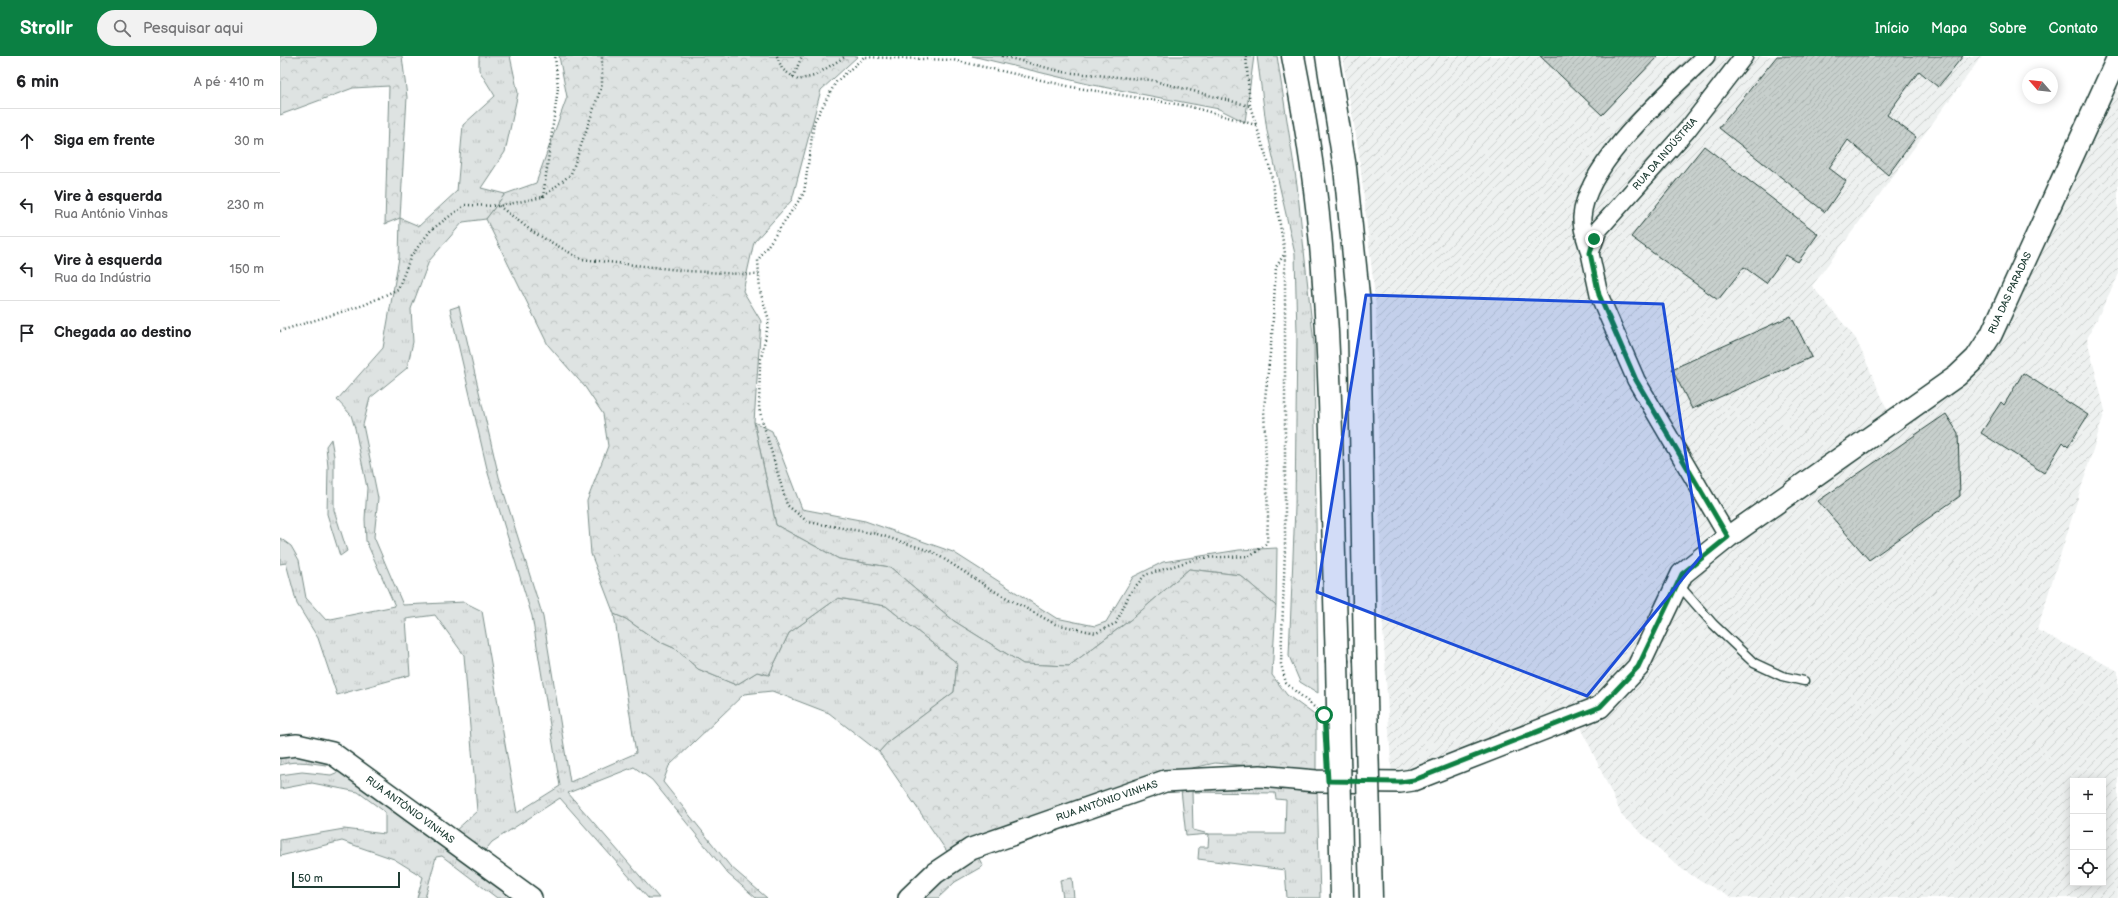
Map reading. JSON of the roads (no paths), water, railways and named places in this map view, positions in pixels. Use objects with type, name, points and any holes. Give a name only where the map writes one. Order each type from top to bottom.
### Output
[{"type":"highway","points":[[1293,56],[1313,172],[1323,269],[1330,391],[1342,898]]},
{"type":"highway","points":[[1327,56],[1345,168],[1359,305],[1371,898]]},
{"type":"street","points":[[1706,56],[1647,112],[1598,171],[1588,190],[1581,219],[1599,295],[1636,380],[1728,537]]},
{"type":"street","name":"RUA DA INDÚSTRIA","points":[[1590,253],[1598,230],[1687,130],[1744,56]]},
{"type":"street","name":"RUA DAS PARADAS","points":[[1728,537],[1957,376],[1976,358],[1992,335],[2118,57]]},
{"type":"street","name":"RUA ANTÓNIO VINHAS","points":[[909,898],[935,873],[971,850],[1165,781],[1260,776],[1316,781],[1400,782],[1414,780],[1600,707],[1638,667],[1682,574],[1728,537]]},
{"type":"street","name":"RUA ANTÓNIO VINHAS","points":[[280,747],[297,745],[332,753],[531,898]]},
{"type":"lane","points":[[1677,584],[1713,624],[1754,663],[1782,676],[1804,681]]}]
